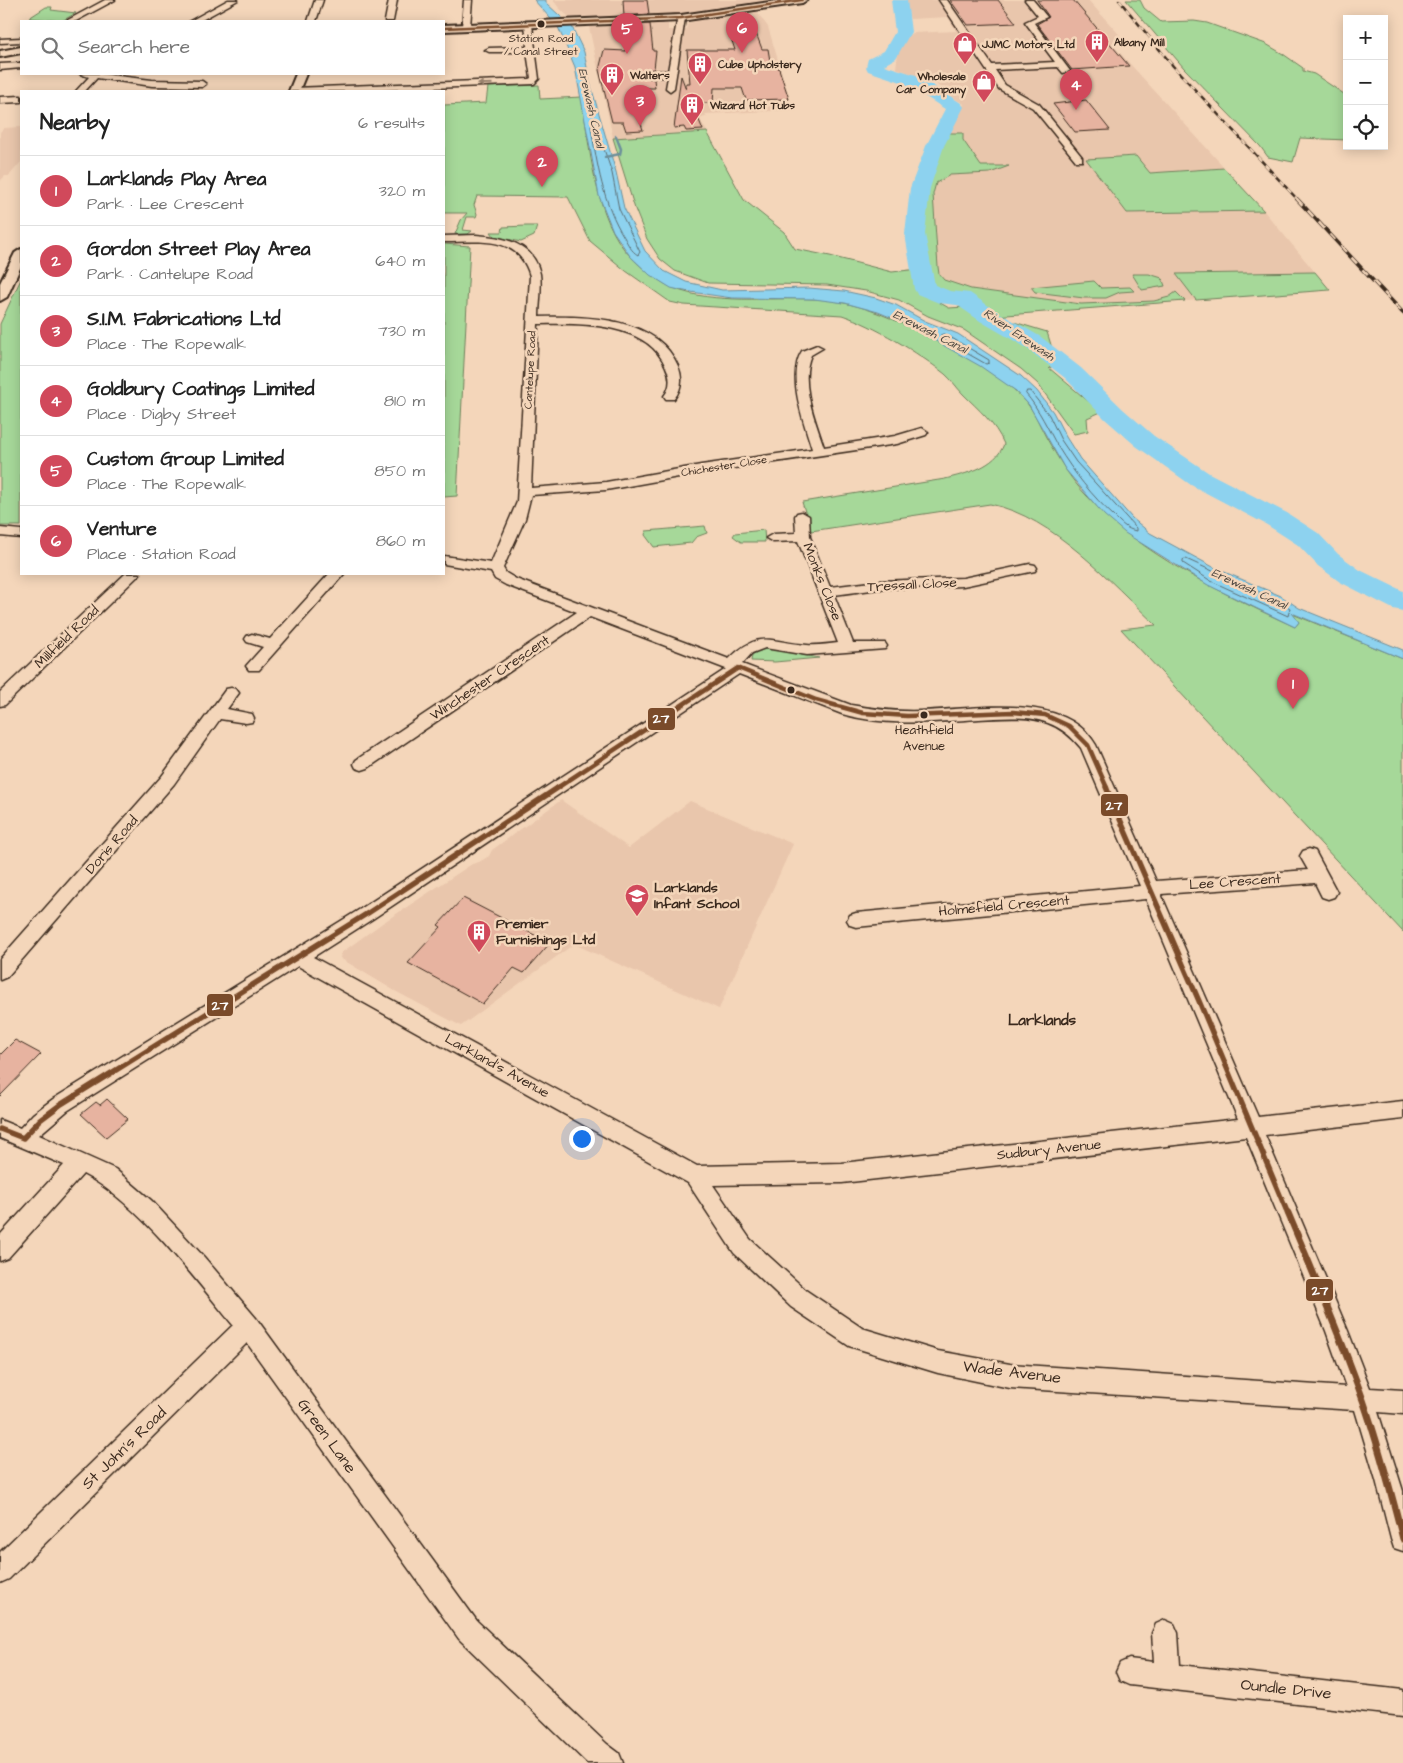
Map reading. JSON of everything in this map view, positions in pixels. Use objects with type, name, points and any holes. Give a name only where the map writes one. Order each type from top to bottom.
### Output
[{"type":"street","points":[[72,20],[111,0]]},
{"type":"street","points":[[196,20],[234,0]]},
{"type":"street","points":[[312,20],[319,0]]},
{"type":"street","points":[[389,20],[393,0]]},
{"type":"street","points":[[466,27],[468,0]]},
{"type":"street","points":[[445,28],[681,18],[802,0]]},
{"type":"street","points":[[943,0],[1002,86],[1032,103],[1040,110],[1079,159]]},
{"type":"street","points":[[989,68],[1064,67],[1029,22],[1042,18],[1029,0]]},
{"type":"street","points":[[670,88],[681,18]]},
{"type":"street","points":[[323,90],[525,83],[534,81],[535,76],[528,24]]},
{"type":"street","points":[[0,41],[20,40]]},
{"type":"street","points":[[486,49],[532,49]]},
{"type":"street","points":[[3,59],[20,50]]},
{"type":"street","points":[[3,59],[20,66]]},
{"type":"street","points":[[649,74],[673,74]]},
{"type":"street","points":[[81,90],[95,75],[169,84],[202,84]]},
{"type":"street","points":[[169,84],[183,75]]},
{"type":"street","points":[[294,90],[301,75]]},
{"type":"street","points":[[0,100],[20,98]]},
{"type":"street","name":"Cantelupe Road","points":[[445,239],[496,241],[515,247],[525,253],[531,262],[536,284],[522,508],[496,568]]},
{"type":"street","points":[[0,297],[20,255]]},
{"type":"street","points":[[533,321],[589,321],[627,330],[648,339],[660,347],[671,360],[676,385],[670,396]]},
{"type":"street","points":[[817,348],[806,354],[803,359],[802,381],[803,394],[819,452]]},
{"type":"street","name":"Chichester Close","points":[[524,492],[606,486],[701,469],[897,440],[922,432]]},
{"type":"street","name":"Monks Close","points":[[802,516],[804,537],[848,647]]},
{"type":"street","points":[[0,532],[20,534]]},
{"type":"street","points":[[773,538],[804,537]]},
{"type":"street","points":[[445,560],[496,568],[504,579],[587,612],[827,703],[864,713],[909,717],[1018,712],[1044,715],[1056,719],[1074,730],[1088,745],[1337,1331],[1363,1400],[1388,1480],[1403,1539]]},
{"type":"street","points":[[988,563],[997,576]]},
{"type":"street","name":"Tressall Close","points":[[826,592],[879,585],[963,582],[1030,568]]},
{"type":"street","name":"Millfield Road","points":[[0,701],[132,575]]},
{"type":"street","points":[[254,666],[336,575]]},
{"type":"street","name":"Winchester Crescent","points":[[362,764],[397,748],[587,612]]},
{"type":"street","points":[[252,639],[273,645]]},
{"type":"street","points":[[23,1138],[40,1120],[60,1105],[299,958],[469,848],[735,667],[747,650],[764,643],[807,650],[880,646]]},
{"type":"street","name":"Doris Road","points":[[0,972],[151,800],[231,693]]},
{"type":"street","points":[[217,713],[246,718]]},
{"type":"street","points":[[1309,856],[1328,892]]},
{"type":"street","name":"Lee Crescent","points":[[1151,890],[1320,876]]},
{"type":"street","name":"Holmefield Crescent","points":[[856,920],[1151,890]]},
{"type":"street","name":"Larkland's Avenue","points":[[299,958],[695,1176]]},
{"type":"street","name":"Sudbury Avenue","points":[[695,1176],[842,1173],[1403,1110]]},
{"type":"street","name":"Green Lane","points":[[0,1129],[80,1162],[108,1176],[144,1208],[196,1264],[248,1326],[468,1630],[530,1691],[609,1763]]},
{"type":"street","points":[[0,1251],[80,1162]]},
{"type":"street","name":"Wade Avenue","points":[[695,1176],[742,1246],[799,1299],[857,1338],[938,1362],[1010,1376],[1403,1402]]},
{"type":"street","name":"St John's Road","points":[[0,1570],[248,1326]]},
{"type":"street","points":[[1165,1633],[1168,1676]]},
{"type":"street","name":"Oundle Drive","points":[[1129,1672],[1403,1702]]},
{"type":"shaded area","points":[[553,0],[777,0],[695,14],[571,19]]},
{"type":"shaded area","points":[[905,0],[1088,0],[1126,42],[1111,43],[1264,211],[1330,290],[992,316],[962,295],[933,289],[921,220],[925,196],[928,179],[939,153],[964,104],[948,95],[935,83],[896,68],[898,53],[905,39],[913,33],[956,31],[948,17],[910,19]]},
{"type":"shaded area","points":[[757,12],[768,27],[793,110],[705,114],[707,116],[700,119],[707,132],[613,138],[589,27],[666,23],[668,24],[668,30],[686,30],[688,23],[695,21]]},
{"type":"shaded area","points":[[20,127],[20,163],[9,176],[5,176],[0,181],[0,132],[4,128]]},
{"type":"shaded area","name":"Larklands Infant School","points":[[561,800],[629,848],[690,801],[793,844],[719,1009],[574,944],[461,1026],[395,991],[340,958],[341,953],[381,924],[472,864],[489,856],[492,850]]},
{"type":"green space","points":[[1126,0],[1140,0],[1144,8],[1161,22],[1194,21],[1207,23],[1266,44],[1283,54],[1303,68],[1303,71],[1314,74],[1343,93],[1343,140],[1300,138],[1293,162],[1268,157],[1260,146],[1184,68]]},
{"type":"green space","points":[[46,7],[52,7],[51,10],[76,13],[64,20],[29,18]]},
{"type":"green space","points":[[539,85],[540,99],[582,97],[591,159],[609,224],[619,242],[631,257],[645,270],[668,286],[706,297],[813,299],[858,306],[932,338],[969,358],[1002,380],[1016,392],[1030,407],[1060,460],[1081,489],[1132,537],[1158,555],[1239,601],[1295,627],[1299,622],[1290,613],[1403,659],[1403,932],[1121,629],[1156,625],[1100,571],[1059,537],[1014,511],[990,504],[811,531],[802,502],[953,477],[987,464],[1000,452],[1004,444],[1000,436],[981,411],[961,392],[948,376],[882,333],[842,315],[684,305],[670,302],[626,271],[590,241],[568,197],[477,196],[474,205],[476,217],[467,217],[463,230],[472,231],[468,234],[455,234],[461,220],[467,213],[445,213],[445,105],[486,103],[488,87]]},
{"type":"green space","points":[[707,132],[744,200],[784,232],[795,249],[892,272],[927,268],[921,220],[928,179],[949,133],[963,133],[963,140],[981,166],[1009,166],[990,173],[950,175],[936,183],[933,194],[938,267],[939,274],[944,280],[971,289],[1081,304],[1154,301],[1169,297],[1176,292],[1185,301],[994,316],[1047,332],[1052,348],[1068,360],[1049,368],[1101,412],[1087,418],[1088,431],[1074,434],[1038,384],[1021,369],[964,330],[928,316],[899,300],[866,291],[827,285],[708,283],[675,271],[660,259],[647,239],[635,209],[613,138]],"holes":[[[943,291],[962,295],[978,306],[949,308],[935,300]]]},
{"type":"green space","points":[[1136,156],[1150,173],[1224,168],[1264,211],[1127,213],[1086,159]]},
{"type":"green space","points":[[537,226],[534,236],[521,242],[494,236],[491,232],[502,232],[503,227]]},
{"type":"green space","points":[[445,244],[470,246],[457,496],[445,497]]},
{"type":"green space","points":[[1315,272],[1330,290],[1196,300],[1176,274]]},
{"type":"green space","points":[[1132,274],[1149,274],[1162,278],[1165,286],[1142,290]]},
{"type":"green space","points":[[20,281],[20,526],[0,526],[0,324]]},
{"type":"green space","points":[[1094,281],[1101,288],[1130,287],[1134,291],[1120,292],[1106,298],[1084,298],[1035,292],[1031,287]]},
{"type":"green space","points":[[705,526],[707,533],[696,537],[691,543],[654,547],[645,535],[646,531]]},
{"type":"green space","points":[[764,530],[765,542],[741,542],[733,536],[735,533]]},
{"type":"green space","points":[[763,648],[819,658],[775,662],[751,661],[752,655]]},
{"type":"water","name":"Erewash Canal","points":[[534,0],[546,0],[546,3],[572,27],[584,52],[590,83],[616,172],[624,208],[645,251],[664,271],[686,282],[722,290],[809,288],[844,291],[876,298],[896,305],[925,321],[958,334],[1021,376],[1037,391],[1053,412],[1080,459],[1132,518],[1150,533],[1215,568],[1281,596],[1299,608],[1403,650],[1403,659],[1292,613],[1299,622],[1295,627],[1208,585],[1125,533],[1104,515],[1065,469],[1029,405],[1016,391],[980,366],[902,322],[878,312],[845,303],[814,299],[732,298],[684,291],[671,288],[650,275],[630,256],[613,231],[599,196],[575,67],[558,27]]},
{"type":"building","points":[[623,0],[647,0],[649,14],[624,16]]},
{"type":"building","points":[[950,0],[998,0],[1016,23],[968,25]]},
{"type":"building","points":[[1037,0],[1073,0],[1129,66],[1072,70],[1037,24],[1049,17]]},
{"type":"building","points":[[650,24],[653,51],[656,51],[654,69],[648,70],[643,74],[648,78],[654,79],[655,88],[630,88],[643,130],[626,131],[623,122],[612,122],[599,70],[604,50],[626,51],[625,25]]},
{"type":"building","points":[[754,28],[762,49],[768,49],[771,67],[778,66],[789,99],[746,100],[742,88],[714,88],[713,103],[692,103],[703,130],[686,131],[684,127],[674,128],[681,76],[686,89],[686,83],[690,83],[687,50],[735,50],[728,29]]},
{"type":"building","points":[[1086,100],[1110,130],[1075,132],[1053,104]]},
{"type":"building","name":"Premier Furnishings Ltd","points":[[463,898],[550,943],[524,973],[514,968],[483,1004],[408,963],[441,927],[438,925]]},
{"type":"building","points":[[15,1040],[41,1054],[0,1096],[0,1055]]},
{"type":"building","points":[[107,1099],[128,1119],[106,1137],[81,1114],[96,1102],[100,1105]]},
{"type":"waterway","name":"River Erewash","points":[[899,0],[903,32],[890,54],[874,63],[874,67],[910,79],[955,107],[935,146],[920,188],[915,234],[925,289],[947,298],[962,298],[988,316],[1033,342],[1073,373],[1114,414],[1145,441],[1200,479],[1277,519],[1308,539],[1328,560],[1350,576],[1403,602]]},
{"type":"waterway","points":[[605,157],[620,154],[621,149],[616,136]]},
{"type":"railway","points":[[1119,0],[1173,66],[1298,200]]},
{"type":"railway","points":[[1297,199],[1403,313]]},
{"type":"transit line","name":"27","points":[[445,28],[681,18],[802,0]]},
{"type":"transit line","name":"27","points":[[0,1129],[23,1138],[40,1120],[60,1105],[368,913],[738,668],[816,700],[863,713],[907,716],[1013,712],[1045,715],[1069,726],[1088,745],[1199,1001],[1337,1331],[1363,1400],[1388,1480],[1403,1539]]},
{"type":"place","name":"Station Road / Canal Street","points":[[541,24]]},
{"type":"place","name":"Venture","points":[[742,53]]},
{"type":"place","name":"Custom Group Limited","points":[[627,54]]},
{"type":"place","name":"Albany Mill","points":[[1097,63]]},
{"type":"place","name":"JJMC Motors Ltd","points":[[965,65]]},
{"type":"place","name":"Cube Upholstery","points":[[700,85]]},
{"type":"place","name":"Walters","points":[[612,96]]},
{"type":"place","name":"Wholesale Car Company","points":[[984,103]]},
{"type":"place","name":"Goldbury Coatings Limited","points":[[1076,110]]},
{"type":"place","name":"S.I.M. Fabrications Ltd","points":[[640,126]]},
{"type":"place","name":"Wizard Hot Tubs","points":[[692,126]]},
{"type":"place","name":"Gordon Street Play Area","points":[[542,187]]},
{"type":"place","name":"Larklands Play Area","points":[[1293,709]]},
{"type":"place","name":"Heathfield Avenue","points":[[924,715]]},
{"type":"place","name":"Larklands Infant School","points":[[637,917]]},
{"type":"place","name":"Premier Furnishings Ltd","points":[[479,953]]},
{"type":"district","name":"Larklands","points":[[1042,1020]]}]
